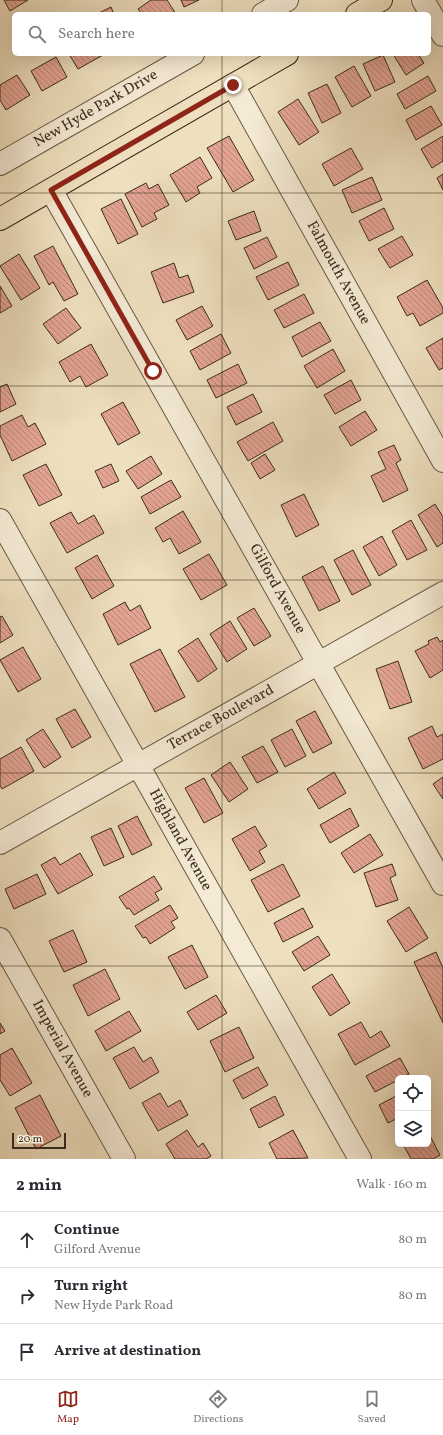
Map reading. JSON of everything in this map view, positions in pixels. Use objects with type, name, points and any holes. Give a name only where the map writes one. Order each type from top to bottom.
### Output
[{"type":"main road","points":[[360,12],[381,0]]},
{"type":"main road","points":[[0,219],[284,56]]},
{"type":"street","points":[[267,12],[288,0]]},
{"type":"street","points":[[423,0],[430,12]]},
{"type":"street","points":[[431,14],[443,36]]},
{"type":"street","name":"New Hyde Park Drive","points":[[0,164],[189,56]]},
{"type":"street","name":"Falmouth Avenue","points":[[233,85],[443,461]]},
{"type":"street","name":"Gilford Avenue","points":[[51,190],[443,884]]},
{"type":"street","name":"Highland Avenue","points":[[0,520],[360,1159]]},
{"type":"street","name":"Terrace Boulevard","points":[[0,843],[443,593]]},
{"type":"street","name":"Imperial Avenue","points":[[0,939],[124,1159]]},
{"type":"building","points":[[4,0],[28,0],[10,11]]},
{"type":"building","points":[[151,0],[167,0],[175,12],[140,12],[138,9]]},
{"type":"building","points":[[181,0],[199,0],[184,7]]},
{"type":"building","points":[[111,7],[113,12],[101,12]]},
{"type":"building","points":[[70,56],[101,56],[78,69]]},
{"type":"building","points":[[383,56],[395,82],[375,91],[363,64]]},
{"type":"building","points":[[394,56],[419,56],[424,63],[406,75]]},
{"type":"building","points":[[56,57],[67,77],[42,91],[31,71]]},
{"type":"building","points":[[354,66],[371,96],[352,107],[335,77]]},
{"type":"building","points":[[17,75],[30,95],[6,110],[0,100],[0,85]]},
{"type":"building","points":[[428,76],[436,91],[405,109],[397,94]]},
{"type":"building","points":[[327,84],[341,113],[322,123],[308,93]]},
{"type":"building","points":[[298,99],[319,132],[299,145],[278,112]]},
{"type":"building","points":[[431,106],[442,125],[416,140],[406,120]]},
{"type":"building","points":[[229,136],[254,180],[233,192],[207,148]]},
{"type":"building","points":[[443,136],[443,161],[432,168],[421,149]]},
{"type":"building","points":[[351,148],[363,169],[334,186],[322,164]]},
{"type":"building","points":[[200,157],[212,178],[197,187],[200,193],[186,202],[170,175]]},
{"type":"building","points":[[443,174],[443,190],[437,178]]},
{"type":"building","points":[[372,177],[382,200],[352,213],[342,190]]},
{"type":"building","points":[[146,183],[149,189],[158,184],[169,205],[154,213],[157,219],[142,227],[125,194]]},
{"type":"building","points":[[121,199],[138,234],[118,244],[101,209]]},
{"type":"building","points":[[384,208],[394,229],[369,241],[359,221]]},
{"type":"building","points":[[254,211],[261,231],[236,240],[228,221]]},
{"type":"building","points":[[402,236],[413,255],[390,268],[378,249]]},
{"type":"building","points":[[267,237],[277,257],[254,269],[244,248]]},
{"type":"building","points":[[53,246],[78,294],[64,301],[53,282],[49,285],[34,256]]},
{"type":"building","points":[[19,254],[40,288],[21,300],[0,266]]},
{"type":"building","points":[[288,262],[299,285],[268,300],[256,277]]},
{"type":"building","points":[[174,263],[179,278],[188,275],[194,292],[163,303],[151,272]]},
{"type":"building","points":[[427,280],[443,308],[443,313],[420,326],[413,313],[407,316],[397,297]]},
{"type":"building","points":[[0,286],[12,306],[0,313]]},
{"type":"building","points":[[304,294],[314,313],[284,328],[274,310]]},
{"type":"building","points":[[202,306],[213,326],[187,340],[176,320]]},
{"type":"building","points":[[66,308],[81,328],[58,344],[43,324]]},
{"type":"building","points":[[320,322],[331,341],[302,357],[292,337]]},
{"type":"building","points":[[221,334],[231,353],[200,370],[190,351]]},
{"type":"building","points":[[443,338],[443,368],[439,370],[426,348]]},
{"type":"building","points":[[91,344],[108,375],[86,387],[80,376],[70,382],[59,362]]},
{"type":"building","points":[[333,349],[345,371],[317,388],[304,366]]},
{"type":"building","points":[[238,364],[247,383],[216,398],[207,380]]},
{"type":"building","points":[[351,380],[361,400],[335,414],[324,395]]},
{"type":"building","points":[[7,384],[16,404],[0,412],[0,387]]},
{"type":"building","points":[[253,394],[262,412],[236,425],[227,407]]},
{"type":"building","points":[[123,402],[140,433],[118,445],[101,414]]},
{"type":"building","points":[[365,411],[377,430],[351,446],[339,427]]},
{"type":"building","points":[[22,415],[28,427],[35,423],[46,444],[12,461],[0,435],[0,426]]},
{"type":"building","points":[[273,422],[283,441],[248,461],[237,442]]},
{"type":"building","points":[[394,445],[401,460],[396,463],[408,490],[383,502],[371,476],[386,469],[378,452]]},
{"type":"building","points":[[265,454],[275,470],[260,479],[251,463]]},
{"type":"building","points":[[151,456],[162,474],[138,489],[126,471]]},
{"type":"building","points":[[46,464],[62,495],[39,506],[23,475]]},
{"type":"building","points":[[111,464],[119,481],[103,488],[95,471]]},
{"type":"building","points":[[171,480],[181,497],[150,514],[141,497]]},
{"type":"building","points":[[304,494],[319,525],[296,537],[281,505]]},
{"type":"building","points":[[435,504],[443,517],[443,543],[437,547],[418,515]]},
{"type":"building","points":[[183,511],[201,542],[179,554],[170,538],[163,542],[155,528]]},
{"type":"building","points":[[71,512],[78,524],[94,515],[104,533],[67,553],[50,523]]},
{"type":"building","points":[[411,520],[427,550],[407,560],[392,531]]},
{"type":"building","points":[[382,536],[397,565],[379,576],[363,547]]},
{"type":"building","points":[[353,550],[371,585],[352,595],[334,560]]},
{"type":"building","points":[[209,554],[227,585],[201,600],[183,569]]},
{"type":"building","points":[[97,555],[114,586],[92,599],[75,568]]},
{"type":"building","points":[[323,566],[340,601],[319,611],[302,577]]},
{"type":"building","points":[[125,602],[130,611],[140,605],[151,628],[118,645],[103,614]]},
{"type":"building","points":[[254,608],[271,636],[254,646],[237,618]]},
{"type":"building","points":[[2,616],[13,635],[0,643],[0,617]]},
{"type":"building","points":[[230,621],[247,649],[227,662],[210,634]]},
{"type":"building","points":[[437,637],[440,642],[443,640],[443,670],[430,678],[415,651],[429,644],[428,641]]},
{"type":"building","points":[[198,638],[217,669],[198,682],[178,651]]},
{"type":"building","points":[[23,647],[41,679],[18,692],[0,660]]},
{"type":"building","points":[[160,649],[185,697],[155,712],[130,664]]},
{"type":"building","points":[[398,661],[412,702],[390,709],[376,669]]},
{"type":"building","points":[[75,709],[91,737],[72,748],[56,719]]},
{"type":"building","points":[[315,711],[332,743],[313,753],[296,721]]},
{"type":"building","points":[[432,726],[437,737],[443,734],[443,759],[423,769],[408,738]]},
{"type":"building","points":[[43,729],[61,757],[44,768],[26,740]]},
{"type":"building","points":[[292,729],[306,756],[285,767],[271,740]]},
{"type":"building","points":[[263,746],[278,772],[257,783],[242,757]]},
{"type":"building","points":[[21,747],[34,771],[2,789],[0,785],[0,759]]},
{"type":"building","points":[[230,762],[248,789],[229,802],[211,775]]},
{"type":"building","points":[[334,772],[346,793],[319,809],[307,789]]},
{"type":"building","points":[[443,777],[443,799],[433,784]]},
{"type":"building","points":[[204,778],[223,813],[204,823],[185,788]]},
{"type":"building","points":[[350,808],[359,826],[330,843],[320,825]]},
{"type":"building","points":[[137,816],[152,845],[132,855],[118,826]]},
{"type":"building","points":[[255,826],[267,846],[259,851],[265,862],[250,871],[232,839]]},
{"type":"building","points":[[111,828],[124,857],[104,866],[91,837]]},
{"type":"building","points":[[370,834],[383,855],[354,873],[341,853]]},
{"type":"building","points":[[80,853],[93,875],[58,894],[41,865],[55,857],[60,865]]},
{"type":"building","points":[[283,864],[300,896],[268,912],[251,880]]},
{"type":"building","points":[[392,864],[396,875],[390,878],[398,900],[376,907],[364,873]]},
{"type":"building","points":[[37,874],[46,894],[14,909],[5,889]]},
{"type":"building","points":[[154,876],[162,889],[155,893],[159,900],[134,915],[129,908],[127,909],[119,897]]},
{"type":"building","points":[[170,905],[178,918],[171,922],[175,928],[150,944],[146,937],[143,938],[135,926]]},
{"type":"building","points":[[409,907],[428,938],[406,952],[387,921]]},
{"type":"building","points":[[303,908],[313,927],[283,942],[274,923]]},
{"type":"building","points":[[73,930],[87,962],[64,972],[49,941]]},
{"type":"building","points":[[318,936],[330,955],[304,971],[292,952]]},
{"type":"building","points":[[192,945],[208,977],[185,989],[168,957]]},
{"type":"building","points":[[436,952],[443,968],[443,1023],[414,962]]},
{"type":"building","points":[[105,969],[120,999],[88,1016],[73,985]]},
{"type":"building","points":[[332,974],[350,1003],[330,1016],[312,987]]},
{"type":"building","points":[[216,995],[227,1013],[198,1030],[187,1012]]},
{"type":"building","points":[[129,1011],[141,1031],[106,1051],[95,1031]]},
{"type":"building","points":[[361,1022],[370,1038],[381,1031],[390,1046],[355,1065],[338,1034]]},
{"type":"building","points":[[0,1023],[5,1031],[0,1034]]},
{"type":"building","points":[[239,1027],[254,1058],[225,1072],[210,1041]]},
{"type":"building","points":[[134,1047],[143,1062],[151,1057],[159,1072],[130,1089],[113,1058]]},
{"type":"building","points":[[12,1048],[32,1083],[10,1096],[0,1080],[0,1055]]},
{"type":"building","points":[[400,1058],[409,1074],[395,1075],[395,1082],[375,1092],[366,1076]]},
{"type":"building","points":[[258,1067],[268,1085],[243,1099],[233,1080]]},
{"type":"building","points":[[160,1093],[168,1107],[180,1100],[188,1115],[158,1131],[142,1103]]},
{"type":"building","points":[[40,1095],[61,1136],[36,1149],[15,1108]]},
{"type":"building","points":[[275,1096],[284,1115],[259,1128],[250,1109]]},
{"type":"building","points":[[395,1097],[395,1120],[388,1123],[379,1105]]},
{"type":"building","points":[[187,1130],[198,1147],[203,1143],[211,1156],[206,1159],[175,1159],[166,1144]]},
{"type":"building","points":[[293,1130],[308,1158],[277,1159],[269,1143]]},
{"type":"building","points":[[431,1138],[440,1155],[433,1159],[411,1159],[405,1147],[431,1147]]},
{"type":"route","points":[[153,371],[51,190],[233,85]]}]
